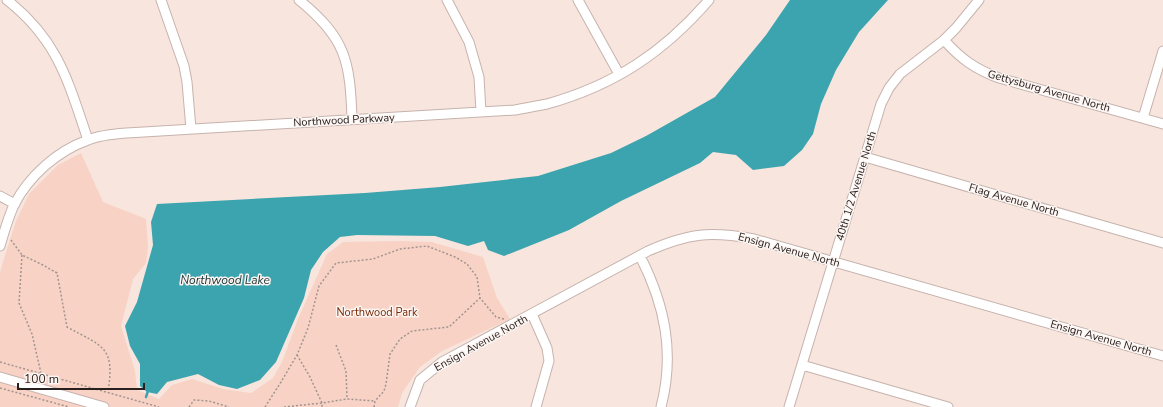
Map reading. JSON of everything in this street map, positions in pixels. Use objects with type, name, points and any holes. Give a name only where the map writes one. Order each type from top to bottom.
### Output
[{"type":"street","points":[[7,0],[22,12],[50,45],[62,66],[88,140]]},
{"type":"street","points":[[161,0],[184,66],[187,82],[191,129]]},
{"type":"street","points":[[299,0],[324,23],[335,37],[343,52],[351,86],[352,119]]},
{"type":"street","points":[[447,0],[470,42],[479,77],[481,112]]},
{"type":"street","points":[[578,0],[619,74]]},
{"type":"street","name":"Northwood Parkway","points":[[0,246],[4,230],[15,204],[22,192],[35,176],[50,161],[67,150],[88,140],[127,133],[514,110],[547,104],[579,93],[638,64],[666,44],[690,22],[710,0]]},
{"type":"street","name":"40th 1/2 Avenue North","points":[[789,407],[881,104],[889,88],[900,74],[944,40],[979,0]]},
{"type":"street","name":"Gettysburg Avenue North","points":[[944,40],[956,54],[969,64],[999,78],[1163,124]]},
{"type":"street","points":[[1143,118],[1163,51]]},
{"type":"street","name":"Flag Avenue North","points":[[865,157],[1163,243]]},
{"type":"street","points":[[0,196],[15,204]]},
{"type":"street","name":"Ensign Avenue North","points":[[410,407],[420,380],[442,362],[640,256],[668,243],[688,237],[710,234],[732,235],[754,239],[1163,356]]},
{"type":"street","points":[[640,256],[656,291],[663,316],[667,340],[668,366],[665,393],[661,407]]},
{"type":"street","points":[[532,314],[548,348],[549,361],[536,407]]},
{"type":"street","points":[[802,365],[948,407]]},
{"type":"street","points":[[0,377],[87,405],[104,407]]},
{"type":"path","points":[[4,230],[22,255],[57,273],[67,327],[104,348],[109,356],[110,364],[108,392]]},
{"type":"path","points":[[265,407],[297,355],[308,328],[319,286],[336,263],[373,259],[400,249],[427,246],[467,264],[477,277],[480,298],[496,317],[505,319],[509,327]]},
{"type":"path","points":[[22,255],[19,302],[32,334],[41,374]]},
{"type":"path","points":[[374,407],[375,401],[384,391],[390,354],[400,339],[412,331],[449,327],[480,298]]},
{"type":"path","points":[[336,345],[346,371],[347,398]]},
{"type":"path","points":[[297,355],[310,377],[322,403],[322,407]]},
{"type":"path","points":[[0,362],[159,407]]},
{"type":"path","points":[[0,388],[69,407]]},
{"type":"path","points":[[284,407],[322,403],[347,398],[375,401]]},
{"type":"path","points":[[189,407],[194,400],[208,401],[230,407]]},
{"type":"green space","name":"Northwood Park","points":[[81,153],[103,202],[146,219],[148,247],[146,263],[133,279],[121,326],[135,371],[137,390],[159,399],[172,385],[192,379],[223,389],[251,393],[273,378],[282,362],[298,319],[327,254],[343,242],[432,242],[483,257],[497,298],[510,319],[442,351],[420,367],[402,393],[398,407],[0,407],[0,273],[16,221],[29,194],[58,165]]},
{"type":"water","name":"Northwood Lake","points":[[790,0],[888,0],[859,32],[836,70],[821,104],[813,134],[802,150],[784,166],[753,170],[736,155],[713,152],[700,163],[621,201],[569,230],[504,256],[488,250],[484,241],[468,246],[435,236],[357,235],[340,237],[323,252],[311,270],[304,298],[276,362],[260,380],[237,389],[219,385],[198,374],[167,382],[157,394],[147,392],[140,386],[140,364],[130,346],[125,326],[137,302],[153,245],[151,222],[157,204],[365,193],[440,187],[538,176],[611,153],[646,136],[715,97],[766,35]]},
{"type":"waterway","points":[[146,397],[148,391]]}]
